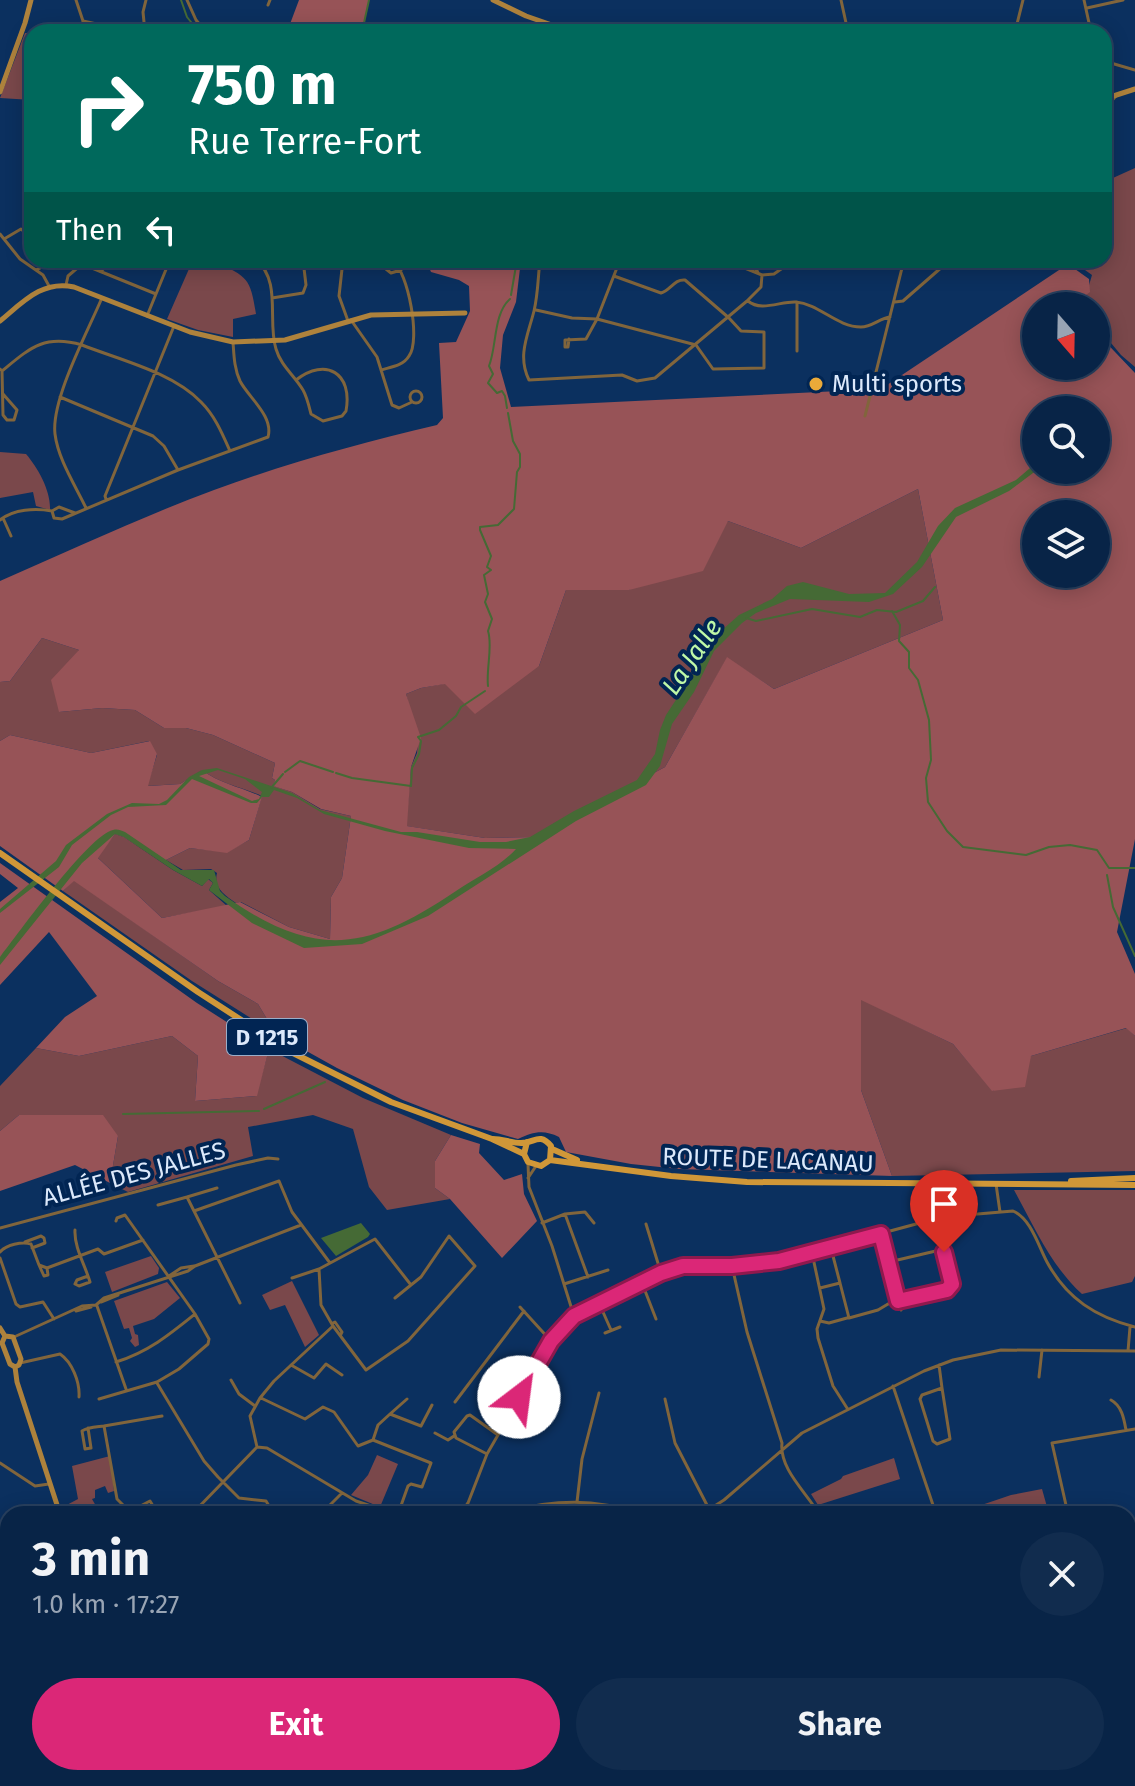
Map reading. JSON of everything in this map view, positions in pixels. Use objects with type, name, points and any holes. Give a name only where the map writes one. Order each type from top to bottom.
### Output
[{"type":"main road","name":"D 1215","points":[[0,853],[225,1010],[315,1065],[410,1110],[492,1139],[524,1154]]},
{"type":"main road","points":[[536,1137],[548,1141],[552,1149],[550,1160],[536,1166],[528,1162],[524,1154],[527,1142],[536,1137]]},
{"type":"main road","name":"D 1215","points":[[492,1139],[527,1142]]},
{"type":"main road","points":[[552,1149],[588,1164]]},
{"type":"main road","points":[[550,1160],[588,1164]]},
{"type":"main road","name":"ROUTE DE LACANAU","points":[[588,1164],[671,1176],[747,1182],[1135,1185]]},
{"type":"main road","name":"ROUTE DE LACANAU","points":[[1043,1183],[1135,1178]]},
{"type":"street","points":[[25,24],[31,0]]},
{"type":"street","points":[[76,0],[83,24]]},
{"type":"street","points":[[144,24],[146,0]]},
{"type":"street","points":[[187,0],[199,24]]},
{"type":"street","points":[[493,0],[549,24]]},
{"type":"street","points":[[841,0],[846,24]]},
{"type":"street","points":[[1017,24],[1023,0]]},
{"type":"street","points":[[1084,0],[1090,24]]},
{"type":"street","points":[[1087,8],[1123,0]]},
{"type":"street","points":[[83,21],[97,24]]},
{"type":"street","points":[[0,92],[3,73],[24,25]]},
{"type":"street","points":[[1112,63],[1135,70]]},
{"type":"street","points":[[1112,97],[1135,89]]},
{"type":"street","points":[[1112,100],[1117,95]]},
{"type":"street","points":[[24,232],[21,229],[2,236],[24,262]]},
{"type":"street","points":[[31,268],[43,275],[49,286]]},
{"type":"street","points":[[35,271],[39,268]]},
{"type":"street","points":[[66,285],[68,276],[77,268]]},
{"type":"street","points":[[93,268],[156,294]]},
{"type":"street","points":[[147,316],[167,268]]},
{"type":"street","points":[[262,268],[267,275],[272,298],[275,348],[286,371],[305,392],[311,414],[316,419],[332,420],[346,411],[345,388],[333,370],[315,371],[296,380]]},
{"type":"street","points":[[272,298],[303,293],[306,285],[304,268]]},
{"type":"street","points":[[342,268],[339,296],[349,320],[371,347],[392,405],[399,408],[412,402]]},
{"type":"street","points":[[539,268],[535,309],[525,335],[523,362],[529,380],[622,375],[637,381],[655,378],[747,301],[761,287],[757,268]]},
{"type":"street","points":[[569,339],[586,339],[617,268]]},
{"type":"street","points":[[745,268],[760,274],[774,274],[783,268]]},
{"type":"street","points":[[865,416],[902,268]]},
{"type":"street","points":[[895,302],[903,301],[941,268]]},
{"type":"street","points":[[381,370],[404,362],[414,344],[412,313],[401,270]]},
{"type":"street","points":[[535,309],[572,318],[597,319],[696,345],[713,369],[764,368],[764,332],[741,331],[685,280],[675,282],[661,293],[614,276]]},
{"type":"street","points":[[0,321],[38,291],[49,286],[66,285],[203,337],[233,342],[275,341],[349,320],[383,314],[465,313]]},
{"type":"street","points":[[86,508],[58,449],[55,411],[101,299]]},
{"type":"street","points":[[747,301],[761,307],[797,302],[841,322],[861,327],[890,317]]},
{"type":"street","points":[[797,302],[797,351]]},
{"type":"street","points":[[106,499],[174,326]]},
{"type":"street","points":[[3,394],[17,410],[14,420],[7,420],[3,415],[1,370],[31,348],[47,341],[68,341],[180,385],[203,404],[219,427],[230,451]]},
{"type":"street","points":[[52,511],[54,518],[59,520],[178,470],[268,437],[270,430],[256,402],[240,381],[234,362],[233,342]]},
{"type":"street","points":[[60,397],[153,436],[164,446],[178,470]]},
{"type":"street","points":[[11,536],[2,519],[36,508],[52,511],[59,507],[75,513]]},
{"type":"street","name":"ALLÉE DES JALLES","points":[[0,1228],[236,1165],[268,1158],[278,1159]]},
{"type":"street","points":[[528,1162],[529,1187],[574,1316]]},
{"type":"street","points":[[528,1178],[536,1166]]},
{"type":"street","points":[[194,1211],[279,1181],[292,1212],[333,1262]]},
{"type":"street","points":[[996,1183],[1000,1212]]},
{"type":"street","points":[[158,1205],[217,1188]]},
{"type":"street","points":[[187,1197],[240,1303]]},
{"type":"street","points":[[466,1506],[487,1454],[551,1341],[574,1316],[661,1273],[683,1266],[732,1266],[779,1261],[942,1217],[1013,1211],[1021,1215],[1049,1266],[1067,1291],[1083,1306],[1133,1327],[1128,1351]]},
{"type":"street","points":[[542,1223],[565,1214],[585,1212],[594,1223]]},
{"type":"street","points":[[565,1214],[588,1277]]},
{"type":"street","points":[[99,1399],[157,1382],[179,1369],[208,1344],[209,1339],[195,1314],[125,1215],[116,1221]]},
{"type":"street","points":[[646,1224],[661,1273]]},
{"type":"street","points":[[2,1341],[301,1225]]},
{"type":"street","points":[[75,1230],[88,1276]]},
{"type":"street","points":[[881,1234],[901,1310]]},
{"type":"street","points":[[0,1252],[6,1247],[41,1236],[44,1238],[45,1243],[32,1248]]},
{"type":"street","points":[[319,1269],[321,1305],[366,1370],[408,1341],[475,1266],[449,1236],[421,1277],[395,1298]]},
{"type":"street","points":[[292,1278],[319,1269],[375,1239],[411,1285]]},
{"type":"street","points":[[39,1265],[47,1268],[98,1249],[104,1254],[143,1240]]},
{"type":"street","points":[[25,1242],[32,1248],[44,1276],[49,1272],[47,1268]]},
{"type":"street","points":[[820,1321],[829,1323],[878,1310],[898,1301],[947,1290],[952,1284],[946,1255],[940,1250],[889,1262]]},
{"type":"street","points":[[812,1253],[824,1309],[817,1329],[820,1346],[833,1386],[847,1409]]},
{"type":"street","points":[[833,1256],[849,1318]]},
{"type":"street","points":[[0,1258],[16,1304],[25,1307],[43,1302],[54,1319]]},
{"type":"street","points":[[732,1266],[747,1332],[782,1443],[781,1450],[793,1478],[813,1506]]},
{"type":"street","points":[[564,1284],[608,1270]]},
{"type":"street","points":[[642,1283],[656,1319]]},
{"type":"street","points":[[820,1288],[840,1283]]},
{"type":"street","points":[[599,1303],[611,1330]]},
{"type":"street","points":[[96,1304],[126,1389]]},
{"type":"street","points":[[455,1402],[522,1309],[551,1341]]},
{"type":"street","points":[[116,1362],[159,1343],[195,1314]]},
{"type":"street","points":[[257,1447],[250,1421],[255,1406],[333,1324]]},
{"type":"street","points":[[605,1333],[620,1327]]},
{"type":"street","points":[[0,1328],[10,1364],[18,1365],[60,1354],[70,1363],[80,1391],[79,1397]]},
{"type":"street","points":[[13,1337],[21,1359],[17,1382],[57,1506]]},
{"type":"street","points":[[715,1506],[808,1430],[939,1365],[1001,1350],[1135,1351]]},
{"type":"street","points":[[1039,1377],[1042,1350]]},
{"type":"street","points":[[291,1365],[314,1378],[326,1364],[342,1375]]},
{"type":"street","points":[[939,1365],[950,1439],[937,1444],[933,1441],[920,1399],[922,1395],[942,1388]]},
{"type":"street","points":[[231,1380],[239,1394],[255,1406]]},
{"type":"street","points":[[157,1382],[204,1461],[239,1498],[266,1501],[269,1506]]},
{"type":"street","points":[[893,1386],[933,1506]]},
{"type":"street","points":[[577,1502],[582,1457],[599,1393]]},
{"type":"street","points":[[260,1398],[305,1419],[323,1407],[334,1412],[358,1446],[373,1440],[431,1463],[422,1487],[408,1486],[399,1506]]},
{"type":"street","points":[[373,1440],[378,1425],[407,1399]]},
{"type":"street","points":[[665,1399],[675,1443],[708,1506]]},
{"type":"street","points":[[1111,1400],[1124,1416],[1126,1430]]},
{"type":"street","points":[[390,1414],[421,1426],[432,1405]]},
{"type":"street","points":[[435,1433],[448,1440],[468,1415],[498,1435]]},
{"type":"street","points":[[88,1428],[91,1448],[85,1449],[82,1431],[88,1428],[162,1416]]},
{"type":"street","points":[[104,1426],[117,1499],[127,1506]]},
{"type":"street","points":[[1066,1506],[1052,1443],[1135,1429]]},
{"type":"street","points":[[454,1436],[487,1454]]},
{"type":"street","points":[[200,1506],[257,1447]]},
{"type":"street","points":[[257,1447],[267,1448],[366,1506]]},
{"type":"street","points":[[0,1463],[35,1486],[50,1483]]},
{"type":"street","points":[[329,1506],[342,1493]]},
{"type":"street","points":[[534,1506],[577,1502],[605,1506]]},
{"type":"shaded area","points":[[299,0],[369,0],[364,24],[290,24]]},
{"type":"shaded area","points":[[24,36],[24,100],[0,98]]},
{"type":"shaded area","points":[[1135,168],[1135,367],[1110,342],[1110,292],[1087,292],[1092,275],[1082,268],[1112,268],[1112,178]]},
{"type":"shaded area","points":[[189,268],[228,268],[246,280],[252,292],[256,314],[233,319],[233,337],[198,330],[167,319]]},
{"type":"shaded area","points":[[429,268],[520,268],[516,302],[503,335],[500,368],[511,407],[881,389],[1022,295],[1022,380],[1110,380],[1110,347],[1135,373],[1135,839],[1117,932],[1135,974],[1135,1036],[1126,1028],[1031,1056],[1025,1087],[992,1091],[953,1044],[861,1000],[861,1090],[892,1176],[679,1169],[631,1164],[566,1152],[559,1137],[548,1133],[533,1133],[518,1139],[462,1123],[403,1100],[337,1068],[276,1034],[258,1004],[218,981],[74,881],[63,891],[0,846],[0,741],[10,735],[91,753],[150,741],[157,754],[148,786],[180,784],[202,770],[216,779],[262,797],[249,840],[227,853],[190,848],[162,862],[115,834],[98,858],[162,918],[240,902],[289,927],[330,939],[331,897],[342,878],[351,816],[321,809],[292,792],[273,786],[275,763],[213,735],[186,728],[164,728],[135,710],[102,708],[59,712],[51,680],[79,650],[42,638],[10,681],[0,682],[0,581],[160,511],[241,480],[324,454],[437,425],[443,418],[439,343],[456,342],[470,311],[469,286],[431,272]],"holes":[[[918,489],[943,620],[774,689],[727,657],[665,767],[535,837],[485,838],[407,826],[411,767],[421,738],[406,694],[445,684],[475,714],[539,666],[566,590],[629,590],[703,571],[728,521],[801,548]]]},
{"type":"shaded area","points":[[1062,268],[1074,268],[1089,279],[1090,292],[1026,292]]},
{"type":"shaded area","points":[[0,452],[26,454],[43,480],[50,510],[36,506],[33,492],[0,498]]},
{"type":"shaded area","points":[[1022,475],[1022,481],[1009,491],[956,517],[922,567],[893,594],[869,602],[790,599],[756,613],[742,623],[714,651],[694,692],[672,724],[660,766],[646,785],[576,821],[428,916],[362,944],[304,948],[252,923],[209,890],[213,883],[209,879],[202,886],[115,834],[82,863],[0,965],[0,957],[71,866],[102,836],[115,830],[125,832],[181,870],[214,870],[220,891],[225,896],[257,917],[287,931],[314,938],[341,940],[368,936],[395,926],[488,872],[516,849],[469,848],[385,831],[324,814],[297,798],[274,790],[269,797],[251,803],[192,779],[166,805],[128,807],[111,815],[72,845],[59,867],[0,913],[0,909],[56,861],[66,845],[107,814],[132,803],[159,804],[189,777],[202,770],[217,768],[292,793],[320,810],[401,832],[480,842],[506,842],[530,837],[637,780],[655,754],[666,715],[721,631],[739,615],[772,599],[787,586],[803,582],[849,594],[885,593],[917,562],[938,526],[955,508]],"holes":[[[218,770],[245,779],[262,792],[259,799],[252,801],[199,776]]]},
{"type":"shaded area","points":[[918,489],[943,620],[774,689],[727,658],[665,767],[535,837],[485,838],[406,826],[411,767],[418,741],[406,694],[421,688],[539,666],[566,590],[629,590],[728,521],[801,548]]},
{"type":"shaded area","points":[[42,638],[79,650],[59,712],[102,708],[135,710],[164,728],[186,728],[213,735],[275,763],[274,786],[292,792],[320,809],[351,816],[342,878],[331,897],[330,939],[289,927],[241,902],[236,903],[221,891],[217,873],[211,869],[183,870],[166,860],[190,848],[227,852],[249,840],[262,796],[202,770],[180,784],[147,786],[157,755],[149,741],[91,753],[10,735],[0,741],[0,682],[10,681]]},
{"type":"shaded area","points":[[115,834],[202,886],[208,879],[213,883],[209,890],[227,906],[162,918],[97,857]]},
{"type":"shaded area","points":[[0,863],[197,1003],[269,1049],[257,1096],[195,1101],[198,1056],[172,1036],[79,1056],[36,1048],[65,1017],[97,996],[49,932],[0,985],[0,902],[18,888],[0,874]]},
{"type":"shaded area","points":[[74,880],[218,981],[258,1004],[276,1034],[192,981],[63,891]]},
{"type":"shaded area","points":[[861,999],[953,1044],[993,1091],[1031,1056],[1127,1028],[1135,1036],[1135,1171],[892,1176],[861,1090]]},
{"type":"shaded area","points":[[172,1036],[198,1056],[195,1101],[256,1096],[269,1049],[363,1098],[451,1135],[435,1161],[435,1188],[450,1199],[387,1210],[369,1187],[353,1129],[313,1115],[248,1127],[253,1156],[128,1192],[110,1183],[118,1136],[19,1115],[0,1131],[0,1086],[36,1048],[79,1056]]},
{"type":"shaded area","points":[[19,1115],[103,1115],[118,1136],[110,1183],[75,1165],[0,1191],[0,1131]]},
{"type":"shaded area","points":[[451,1135],[480,1144],[479,1153],[504,1180],[522,1174],[524,1194],[537,1221],[502,1258],[450,1199],[435,1188],[435,1161]]},
{"type":"shaded area","points":[[1014,1190],[1135,1190],[1135,1276],[1132,1282],[1082,1294],[1052,1258]]},
{"type":"shaded area","points":[[361,1223],[370,1234],[368,1237],[336,1256],[321,1238]]},
{"type":"shaded area","points":[[151,1256],[159,1268],[158,1274],[112,1292],[105,1272]]},
{"type":"shaded area","points":[[292,1281],[319,1335],[305,1347],[285,1305],[270,1310],[262,1295]]},
{"type":"shaded area","points":[[167,1282],[180,1298],[154,1319],[133,1326],[139,1345],[135,1347],[130,1341],[129,1328],[124,1329],[114,1301]]},
{"type":"shaded area","points":[[377,1455],[398,1464],[380,1506],[351,1495],[368,1475]]},
{"type":"shaded area","points":[[110,1456],[114,1491],[108,1493],[105,1486],[95,1490],[95,1498],[92,1499],[96,1506],[65,1506],[78,1499],[72,1466]]},
{"type":"shaded area","points":[[894,1458],[900,1479],[818,1505],[811,1494],[843,1476]]},
{"type":"shaded area","points":[[1042,1489],[1047,1506],[979,1506]]},
{"type":"waterway","points":[[181,0],[193,24]]},
{"type":"waterway","points":[[364,24],[369,0]]},
{"type":"waterway","points":[[511,295],[516,268]]},
{"type":"waterway","points":[[507,408],[502,391],[497,393],[488,383],[493,374],[489,366],[498,322],[510,299]]},
{"type":"waterway","points":[[488,686],[488,631],[492,619],[485,602],[488,594],[484,575],[491,570],[487,567],[491,556],[480,527],[498,525],[514,509],[520,454],[513,441],[508,413]]},
{"type":"waterway","points":[[746,618],[756,621],[812,609],[860,617],[877,610],[896,612],[923,601],[935,587]]},
{"type":"waterway","points":[[892,611],[900,625],[899,641],[909,652],[909,668],[918,680],[929,720],[931,760],[926,778],[928,802],[947,831],[963,847],[1026,855],[1049,847],[1070,845],[1097,850],[1109,868],[1135,868]]},
{"type":"waterway","points":[[336,773],[411,786],[412,768],[421,741],[418,737],[439,730],[456,716],[461,707],[485,691]]},
{"type":"waterway","points":[[285,772],[300,761],[333,772]]},
{"type":"waterway","points":[[271,788],[283,774]]},
{"type":"waterway","points":[[1107,875],[1113,907],[1135,956]]},
{"type":"waterway","points":[[264,1109],[325,1082]]},
{"type":"waterway","points":[[123,1114],[259,1111]]},
{"type":"place","name":"Multi sports","points":[[816,384]]},
{"type":"route","points":[[519,1397],[560,1328],[574,1316],[661,1273],[701,1264],[732,1266],[779,1261],[881,1234],[898,1301],[947,1290],[952,1284],[944,1252]]},
{"type":"water label","name":"La Jalle","points":[[692,657]]}]
